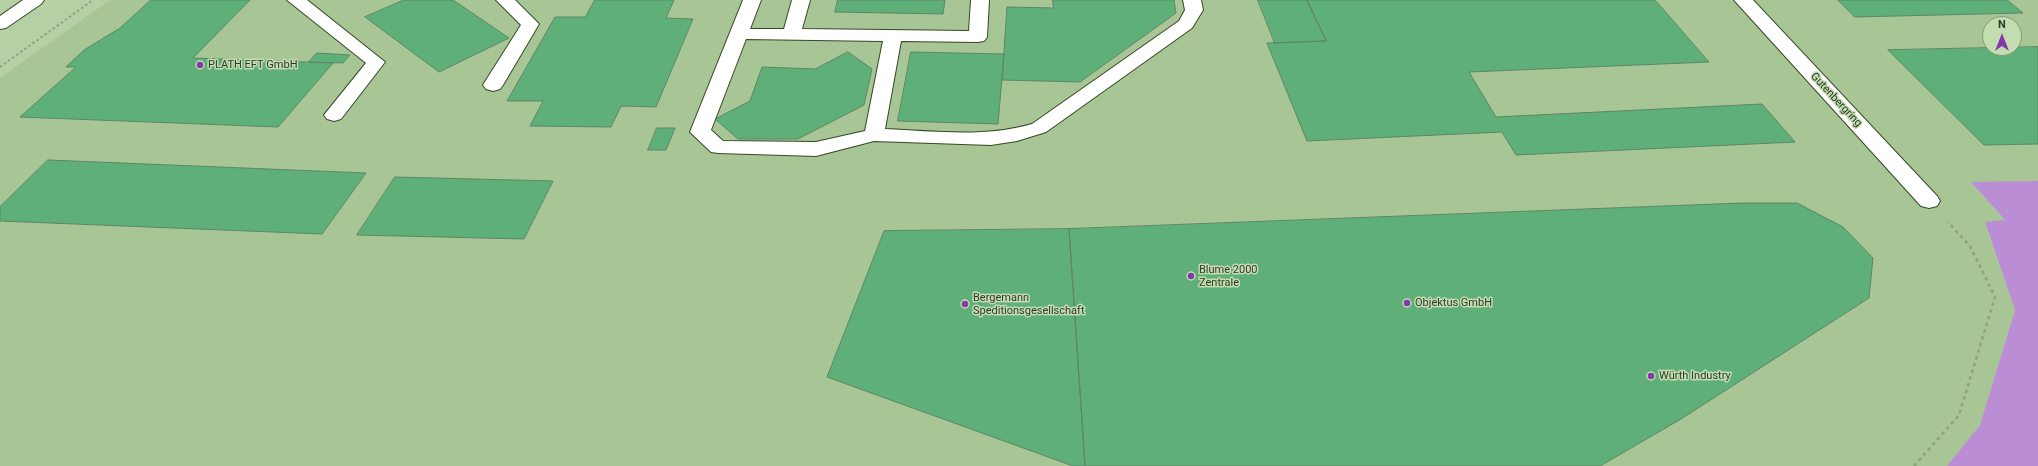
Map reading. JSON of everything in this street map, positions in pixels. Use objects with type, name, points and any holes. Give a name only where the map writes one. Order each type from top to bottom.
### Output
[{"type":"street","points":[[0,24],[35,0]]},
{"type":"street","points":[[296,0],[376,62],[334,115]]},
{"type":"street","points":[[493,85],[530,24],[505,0]]},
{"type":"street","points":[[752,0],[700,132],[718,147],[816,149],[874,135],[991,139],[1017,135],[1039,128],[1186,24],[1194,10],[1192,0]]},
{"type":"street","points":[[791,35],[801,0]]},
{"type":"street","points":[[739,34],[978,37],[980,0]]},
{"type":"street","name":"Gutenbergring","points":[[1744,0],[1929,201]]},
{"type":"street","points":[[874,135],[893,36]]},
{"type":"path","points":[[0,67],[93,0]]},
{"type":"path","points":[[1914,466],[1959,415],[1995,297],[1970,246],[1929,201]]},
{"type":"shaded area","points":[[110,0],[2038,0],[2038,181],[1972,183],[2005,221],[1985,223],[2015,310],[1980,425],[1947,466],[0,466],[0,78]]},
{"type":"shaded area","points":[[2038,181],[2038,466],[1947,466],[1980,425],[2015,310],[1985,222],[2005,220],[1971,182]]},
{"type":"building","name":"PLATH EFT GmbH","points":[[151,0],[250,0],[193,58],[333,63],[278,127],[20,117],[76,67],[66,67],[84,50],[120,28]]},
{"type":"building","points":[[404,0],[453,0],[509,38],[439,72],[365,17]]},
{"type":"building","points":[[595,0],[674,0],[666,18],[693,19],[656,107],[621,106],[611,127],[530,126],[543,101],[507,101],[555,17],[585,17]]},
{"type":"building","points":[[838,0],[945,0],[943,14],[835,12]]},
{"type":"building","points":[[1053,0],[1174,0],[1176,13],[1080,82],[1002,80],[1007,7],[1053,8]]},
{"type":"building","points":[[1258,0],[1307,0],[1326,41],[1275,43]]},
{"type":"building","points":[[1307,0],[1655,0],[1709,62],[1469,72],[1496,117],[1762,104],[1795,142],[1516,155],[1502,132],[1307,141],[1267,43],[1326,41]]},
{"type":"building","points":[[1838,0],[2007,0],[2023,13],[1855,17]]},
{"type":"building","points":[[2022,47],[2038,47],[2038,144],[1984,145],[1888,50],[1982,48],[1982,56],[2022,56]]},
{"type":"building","points":[[848,52],[872,69],[864,105],[798,139],[738,139],[715,119],[750,101],[762,67],[815,69]]},
{"type":"building","points":[[911,52],[1004,54],[998,124],[898,121]]},
{"type":"building","points":[[317,53],[350,55],[343,63],[309,62]]},
{"type":"building","points":[[657,128],[675,128],[666,150],[648,150]]},
{"type":"building","points":[[48,160],[366,173],[322,234],[0,221],[0,207]]},
{"type":"building","points":[[395,177],[553,181],[524,239],[357,235]]},
{"type":"building","points":[[1743,203],[1797,203],[1843,227],[1873,258],[1869,298],[1681,419],[1600,466],[1085,466],[1069,229]]},
{"type":"building","name":"Bergemann Speditionsgesellschaft","points":[[1069,229],[1085,466],[1073,466],[827,377],[884,231]]},
{"type":"place","name":"PLATH EFT GmbH","points":[[200,65]]},
{"type":"place","name":"Blume 2000 Zentrale","points":[[1191,276]]},
{"type":"place","name":"Objektus GmbH","points":[[1407,303]]},
{"type":"place","name":"Bergemann Speditionsgesellschaft","points":[[965,304]]},
{"type":"place","name":"Würth Industry","points":[[1651,376]]}]
